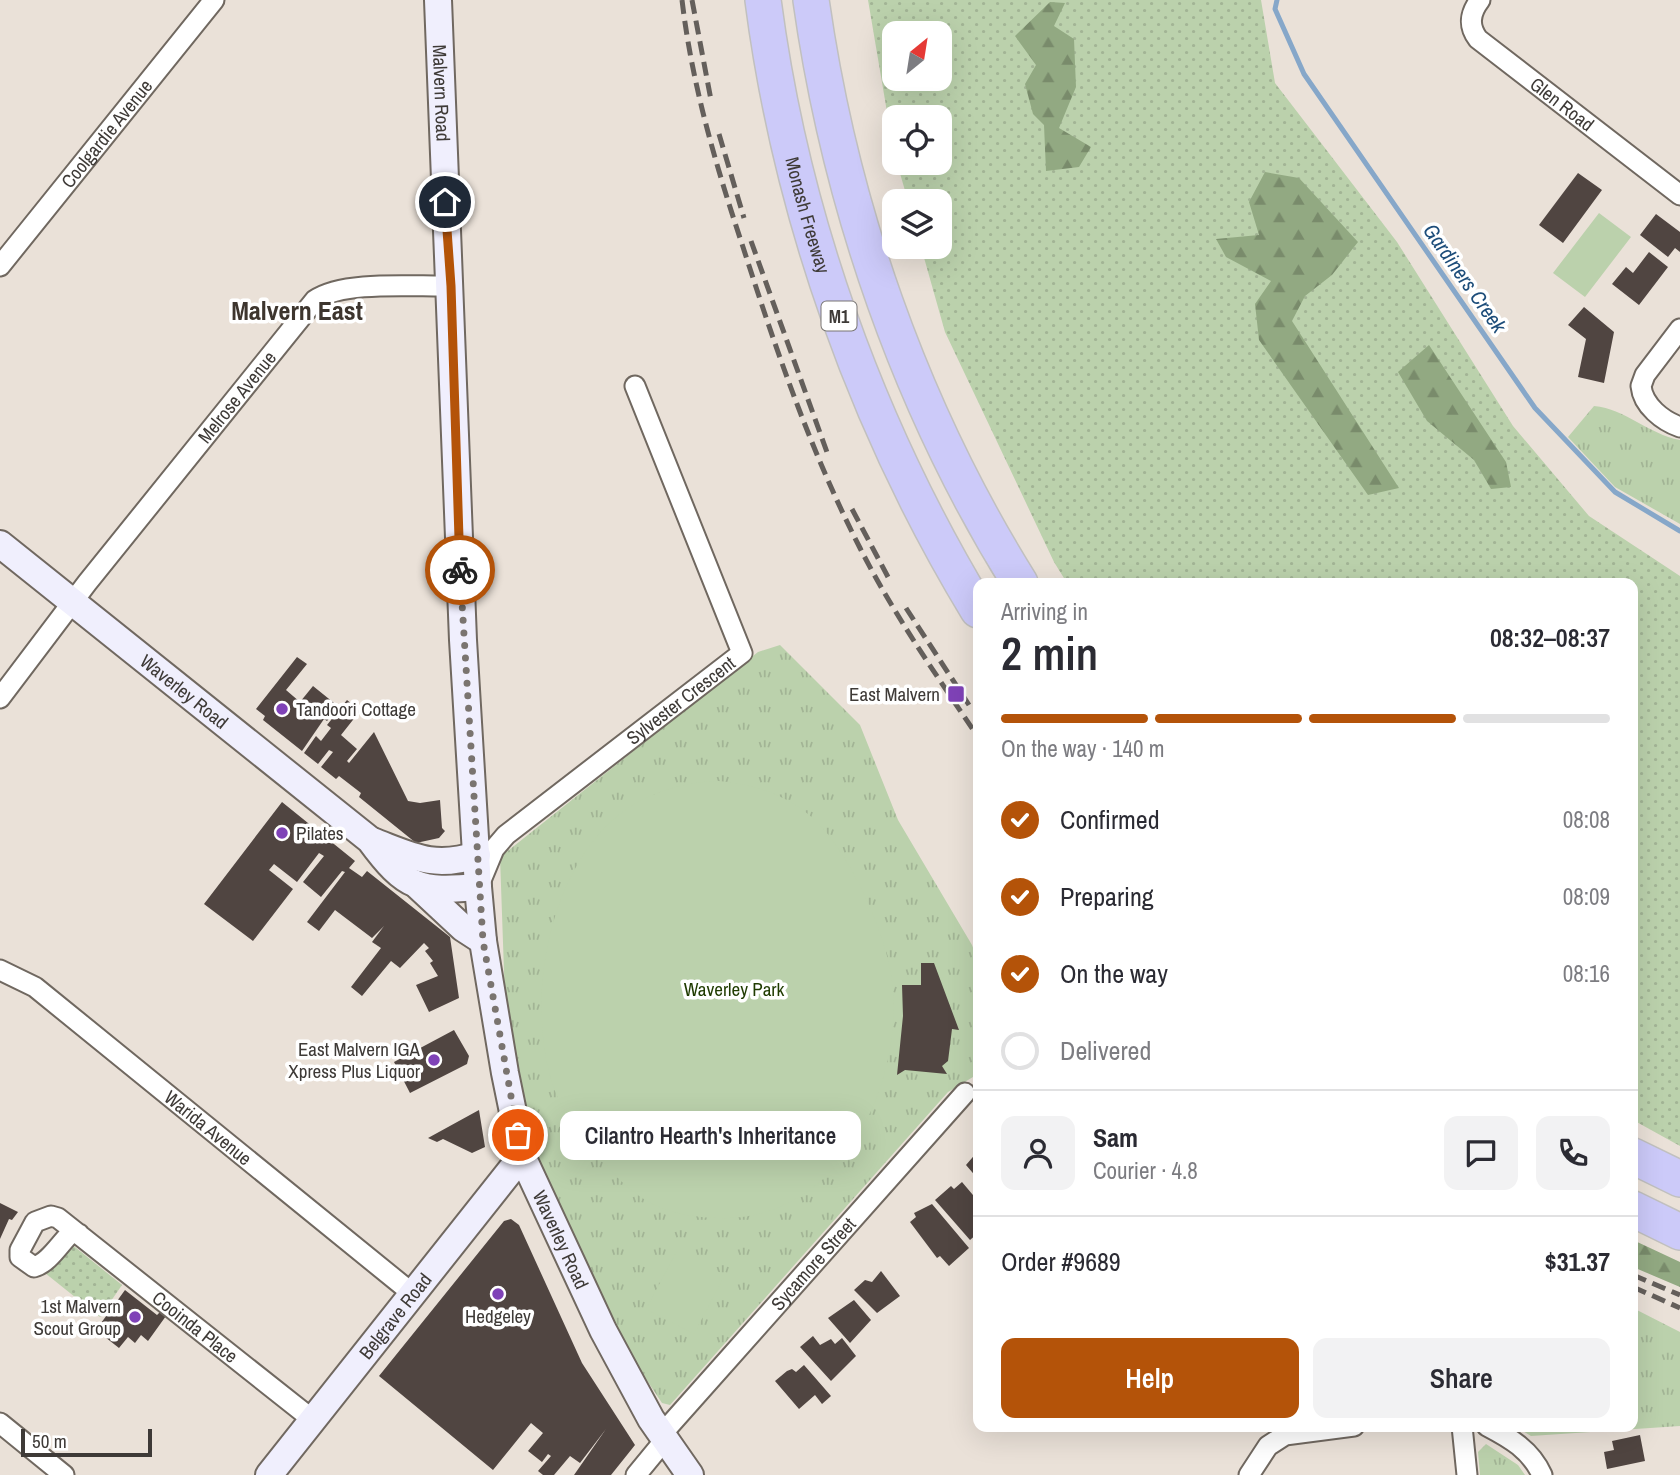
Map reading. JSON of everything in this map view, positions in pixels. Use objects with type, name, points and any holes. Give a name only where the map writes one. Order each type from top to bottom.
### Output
[{"type":"highway","name":"Monash Freeway","points":[[763,0],[788,140],[837,311],[870,397],[909,484],[973,601]]},
{"type":"highway","name":"M1","points":[[811,0],[836,134],[882,292],[943,440],[981,517],[1017,578]]},
{"type":"highway","points":[[1638,1158],[1680,1179]]},
{"type":"highway","points":[[1638,1211],[1680,1232]]},
{"type":"main road","name":"Malvern Road","points":[[438,0],[463,640],[486,852],[478,887],[483,941]]},
{"type":"main road","name":"Waverley Road","points":[[0,544],[370,840],[397,873],[419,887],[463,928],[483,941],[522,1156],[603,1330],[663,1438],[690,1475]]},
{"type":"main road","name":"Waverley Road","points":[[370,840],[426,862],[447,862],[486,852]]},
{"type":"main road","points":[[419,887],[478,887]]},
{"type":"main road","name":"Belgrave Road","points":[[269,1475],[522,1156]]},
{"type":"street","name":"Coolgardie Avenue","points":[[0,266],[214,0]]},
{"type":"street","name":"Glen Road","points":[[1480,0],[1472,14],[1471,24],[1478,39],[1680,195]]},
{"type":"street","name":"Melrose Avenue","points":[[0,698],[315,300],[324,294],[346,289],[451,286]]},
{"type":"street","points":[[1680,329],[1645,375],[1642,391],[1657,414],[1680,427]]},
{"type":"street","name":"Sylvester Crescent","points":[[486,852],[742,653],[635,386]]},
{"type":"street","name":"Warida Avenue","points":[[0,970],[35,987],[414,1294]]},
{"type":"street","name":"Sycamore Street","points":[[636,1475],[663,1438],[965,1093]]},
{"type":"street","name":"Cooinda Place","points":[[79,1234],[313,1420]]},
{"type":"street","points":[[0,1423],[64,1475]]},
{"type":"street","points":[[1250,1475],[1268,1446],[1285,1435],[1308,1432]]},
{"type":"street","points":[[1463,1432],[1467,1475]]},
{"type":"street","points":[[1496,1432],[1526,1451],[1542,1475]]},
{"type":"green space","points":[[868,0],[1261,0],[1275,83],[1397,242],[1513,426],[1589,516],[1680,576],[1680,1146],[1638,1123],[1638,578],[1064,578],[945,332],[924,259],[952,259],[952,189],[905,189],[900,175],[952,175],[952,105],[886,105],[883,91],[952,91],[952,21],[882,21],[882,82]]},
{"type":"green space","points":[[1050,2],[1065,3],[1054,26],[1074,39],[1076,87],[1059,128],[1091,147],[1079,167],[1046,171],[1044,125],[1033,114],[1025,84],[1036,65],[1015,36]]},
{"type":"green space","points":[[1265,172],[1299,178],[1358,242],[1332,275],[1305,296],[1292,321],[1399,488],[1368,495],[1259,340],[1255,304],[1271,281],[1226,257],[1216,239],[1259,235],[1249,202]]},
{"type":"green space","points":[[1599,213],[1631,237],[1585,297],[1553,273]]},
{"type":"green space","points":[[1429,345],[1506,462],[1511,487],[1491,489],[1474,460],[1427,421],[1398,372]]},
{"type":"green space","points":[[1594,406],[1606,408],[1658,433],[1680,440],[1680,524],[1615,487],[1568,437]]},
{"type":"green space","name":"Waverley Park","points":[[780,645],[860,725],[898,820],[972,945],[973,1077],[948,1092],[670,1405],[662,1403],[610,1325],[531,1151],[505,1000],[500,857],[758,652]]},
{"type":"green space","points":[[719,781],[758,788],[783,798],[806,812],[829,836],[855,876],[885,947],[893,989],[893,1029],[886,1069],[872,1108],[853,1144],[827,1175],[796,1199],[759,1214],[717,1218],[677,1213],[645,1200],[606,1164],[558,1099],[546,1057],[542,1020],[548,942],[559,905],[575,870],[595,839],[620,814],[655,794],[692,783]]},
{"type":"green space","points":[[1638,1242],[1680,1262],[1680,1287],[1638,1269]]},
{"type":"green space","points":[[70,1243],[122,1285],[100,1317],[45,1273]]},
{"type":"green space","points":[[677,1251],[725,1275],[694,1334],[646,1309]]},
{"type":"green space","points":[[1638,1311],[1680,1332],[1680,1426],[1638,1429]]},
{"type":"green space","points":[[1525,1432],[1591,1432],[1531,1436]]},
{"type":"green space","points":[[1486,1444],[1518,1465],[1525,1475],[1480,1475],[1478,1452]]},
{"type":"building","points":[[1578,173],[1602,190],[1563,243],[1539,225]]},
{"type":"building","points":[[1656,214],[1680,232],[1680,252],[1675,248],[1668,257],[1640,235]]},
{"type":"building","points":[[1649,252],[1668,267],[1639,305],[1612,284],[1626,267],[1633,273]]},
{"type":"building","points":[[1584,307],[1614,332],[1604,383],[1578,377],[1586,339],[1568,325]]},
{"type":"building","points":[[297,657],[307,664],[286,690],[300,702],[313,686],[339,707],[327,721],[324,719],[302,751],[263,720],[265,716],[256,709]]},
{"type":"building","points":[[347,700],[360,711],[341,735],[357,749],[347,761],[349,763],[374,732],[408,801],[420,803],[440,800],[442,828],[445,831],[439,838],[416,843],[359,797],[361,793],[339,776],[336,779],[321,767],[333,752],[329,750],[318,764],[304,753],[316,736],[321,741],[331,728],[327,725]]},
{"type":"building","points":[[282,802],[355,861],[349,868],[362,877],[367,871],[450,937],[459,998],[429,1012],[416,985],[438,976],[430,963],[433,961],[425,951],[429,948],[424,943],[400,968],[391,961],[362,996],[351,987],[381,948],[372,942],[384,926],[372,938],[335,910],[319,931],[307,922],[345,872],[342,871],[321,897],[303,882],[324,856],[319,853],[297,882],[274,864],[269,870],[293,889],[253,941],[204,904]]},
{"type":"building","points":[[921,963],[934,963],[959,1030],[952,1029],[948,1061],[942,1066],[947,1074],[905,1070],[897,1075],[903,1016],[902,985],[921,985]]},
{"type":"building","name":"East Malvern IGA Xpress Plus Liquor","points":[[454,1030],[469,1056],[467,1064],[410,1093],[394,1062]]},
{"type":"building","points":[[479,1110],[485,1147],[472,1153],[443,1139],[437,1142],[428,1138]]},
{"type":"building","points":[[973,1157],[973,1173],[966,1165]]},
{"type":"building","points":[[962,1182],[973,1195],[973,1237],[970,1240],[935,1200],[951,1186],[954,1189]]},
{"type":"building","points":[[0,1203],[18,1212],[12,1220],[9,1219],[0,1239]]},
{"type":"building","points":[[932,1204],[969,1248],[949,1266],[940,1256],[937,1258],[910,1222],[916,1217],[914,1213]]},
{"type":"building","name":"Hedgeley","points":[[511,1219],[519,1225],[582,1363],[635,1445],[611,1475],[574,1475],[606,1429],[580,1463],[570,1456],[554,1475],[543,1475],[538,1471],[551,1456],[548,1454],[542,1462],[528,1451],[543,1433],[531,1423],[493,1470],[379,1376],[504,1221]]},
{"type":"building","points":[[881,1271],[900,1296],[877,1313],[854,1290],[865,1280],[872,1282]]},
{"type":"building","name":"1st Malvern Scout Group","points":[[125,1290],[157,1315],[160,1312],[166,1316],[148,1341],[141,1335],[135,1343],[128,1337],[119,1348],[96,1330]]},
{"type":"building","points":[[854,1300],[871,1320],[850,1343],[828,1318]]},
{"type":"building","points":[[813,1336],[820,1345],[831,1339],[835,1344],[842,1338],[856,1356],[831,1381],[800,1347]]},
{"type":"building","points":[[804,1365],[831,1396],[822,1404],[815,1395],[799,1409],[775,1381],[787,1371],[792,1369],[796,1372]]},
{"type":"building","points":[[1640,1435],[1645,1461],[1607,1469],[1604,1452],[1614,1450],[1612,1441]]},
{"type":"waterway","name":"Gardiners Creek","points":[[1277,0],[1275,9],[1304,74],[1535,408],[1615,492],[1680,531]]},
{"type":"railway","points":[[682,0],[692,63],[714,156],[768,324],[810,438],[842,512],[873,573],[916,645],[973,730]]},
{"type":"railway","points":[[692,0],[711,100]]},
{"type":"railway","points":[[719,134],[744,218]]},
{"type":"railway","points":[[751,241],[828,455]]},
{"type":"railway","points":[[852,509],[888,577]]},
{"type":"railway","points":[[906,608],[969,705]]},
{"type":"railway","points":[[1638,1277],[1680,1295]]},
{"type":"railway","points":[[1638,1289],[1680,1308]]},
{"type":"way so far","points":[[460,570],[483,941],[518,1135]]},
{"type":"place","name":"East Malvern","points":[[956,694]]},
{"type":"place","name":"Tandoori Cottage","points":[[282,709]]},
{"type":"place","name":"Pilates","points":[[282,833]]},
{"type":"place","name":"East Malvern IGA Xpress Plus Liquor","points":[[434,1060]]},
{"type":"place","name":"Cilantro Hearth's Inheritance","points":[[518,1135]]},
{"type":"place","name":"Hedgeley","points":[[498,1294]]},
{"type":"place","name":"1st Malvern Scout Group","points":[[135,1317]]},
{"type":"district","name":"Malvern East","points":[[297,310]]},
{"type":"route","points":[[445,202],[451,286],[460,570]]}]
